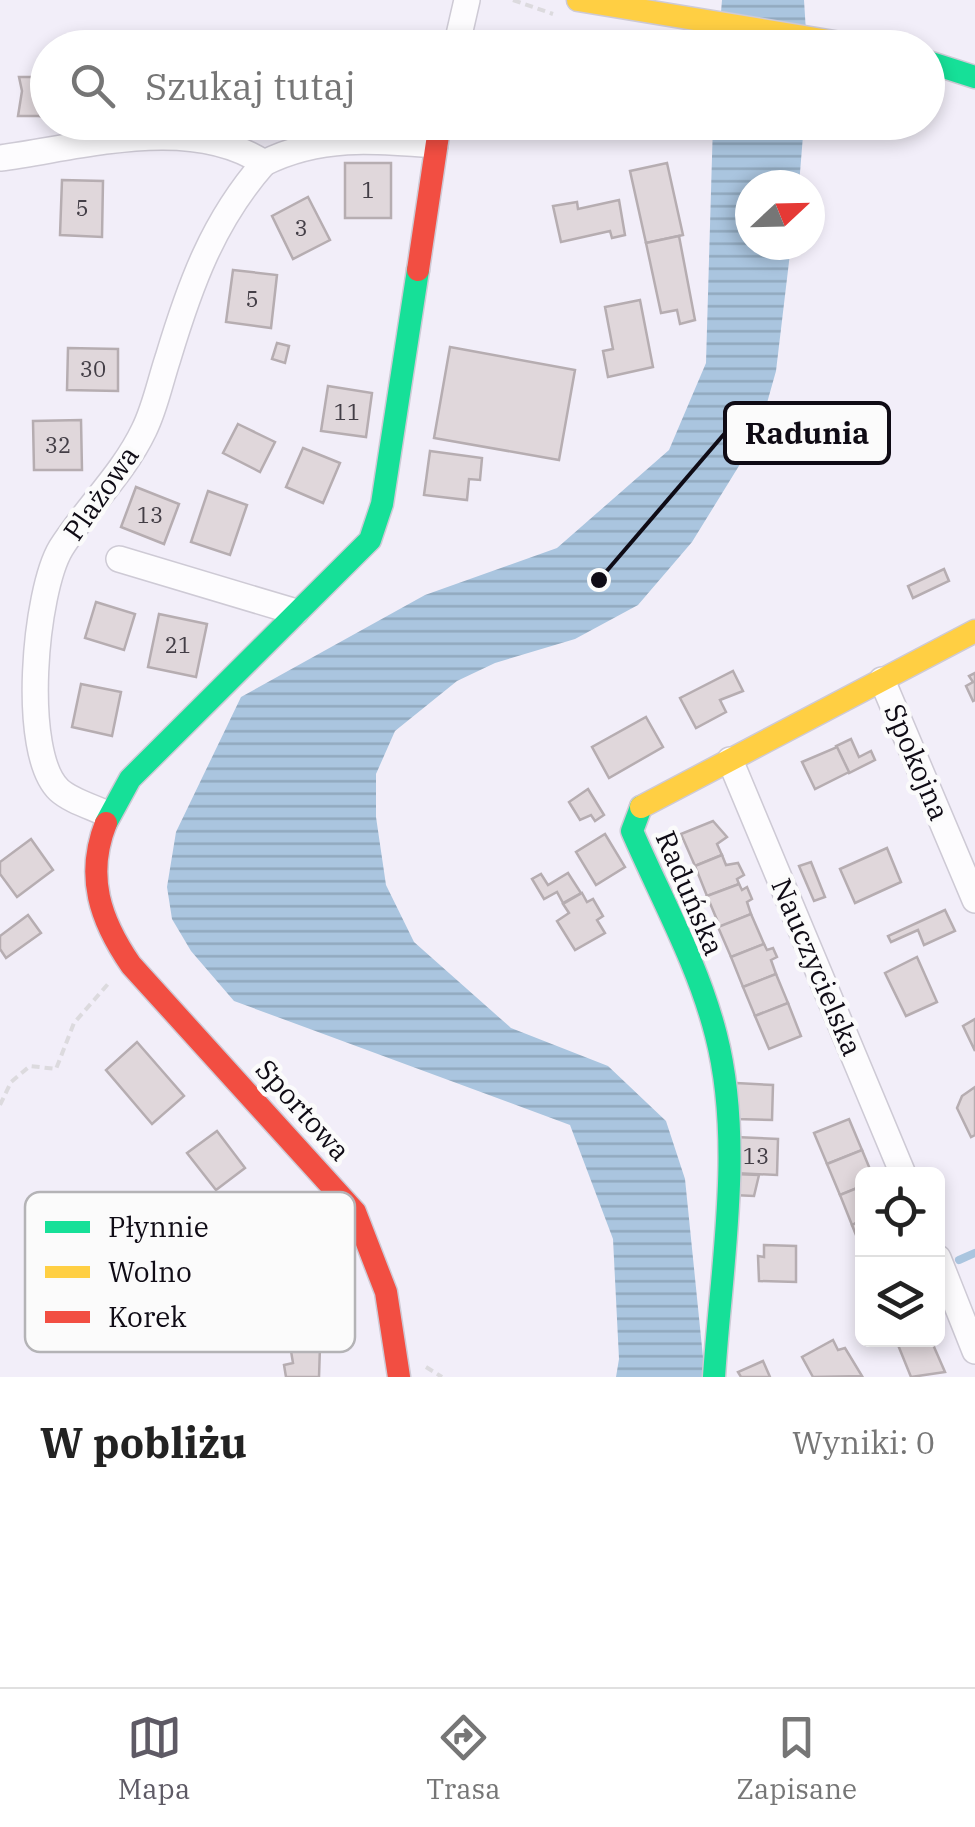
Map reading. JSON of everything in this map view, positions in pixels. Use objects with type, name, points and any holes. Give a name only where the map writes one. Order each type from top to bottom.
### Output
[{"type":"street","points":[[460,30],[467,0]]},
{"type":"street","points":[[578,0],[755,30]]},
{"type":"street","points":[[945,67],[975,77]]},
{"type":"street","points":[[0,158],[137,140]]},
{"type":"street","points":[[176,140],[224,144],[264,163],[327,142],[354,140]]},
{"type":"street","points":[[131,965],[112,939],[96,902],[96,851],[107,814],[130,779],[370,540],[382,504],[436,140]]},
{"type":"street","name":"Plażowa","points":[[107,814],[60,790],[44,767],[36,733],[41,625],[48,581],[60,550],[130,456],[146,427],[205,248],[230,204],[264,163]]},
{"type":"street","name":"Plażowa","points":[[118,560],[296,612]]},
{"type":"street","name":"Raduńska","points":[[714,1377],[725,1154],[722,1065],[713,1024],[632,830],[637,810],[975,631]]},
{"type":"street","name":"Spokojna","points":[[882,680],[975,900]]},
{"type":"street","name":"Nauczycielska","points":[[730,760],[900,1167]]},
{"type":"street","name":"Sportowa","points":[[131,965],[337,1192]]},
{"type":"street","name":"Sportowa","points":[[355,1212],[368,1238],[397,1344],[399,1377]]},
{"type":"street","points":[[945,1266],[963,1286],[975,1350]]},
{"type":"path","points":[[0,1105],[21,1071],[30,1066],[56,1069],[65,1042],[86,1006],[131,965]]},
{"type":"water","points":[[722,0],[804,0],[806,30],[720,30]]},
{"type":"water","points":[[713,140],[803,140],[800,170],[735,170],[735,260],[789,260],[776,371],[758,435],[692,542],[638,605],[575,639],[495,663],[457,681],[395,731],[376,774],[376,817],[386,885],[414,942],[511,1028],[608,1066],[666,1121],[685,1179],[705,1377],[616,1377],[619,1359],[613,1239],[570,1125],[234,1001],[191,951],[172,919],[167,887],[176,832],[241,697],[425,595],[557,548],[669,450],[706,363]]},
{"type":"building","points":[[19,77],[30,77],[30,116],[18,116],[22,91]]},
{"type":"building","points":[[345,163],[391,163],[391,218],[345,218]]},
{"type":"building","points":[[667,163],[683,235],[646,243],[630,171]]},
{"type":"building","points":[[62,180],[103,181],[102,237],[60,235]]},
{"type":"building","points":[[308,197],[330,240],[293,259],[272,216]]},
{"type":"building","points":[[619,200],[625,235],[612,238],[610,231],[561,242],[553,206],[577,202],[578,209]]},
{"type":"building","points":[[679,236],[695,320],[680,324],[677,310],[661,313],[646,243]]},
{"type":"building","points":[[233,270],[277,275],[271,328],[226,322]]},
{"type":"building","points":[[640,300],[653,367],[608,377],[603,351],[613,349],[605,307]]},
{"type":"building","points":[[277,343],[289,346],[285,363],[272,359]]},
{"type":"building","points":[[450,347],[575,370],[559,460],[434,438]]},
{"type":"building","points":[[68,348],[118,349],[118,391],[67,390]]},
{"type":"building","points":[[328,386],[372,393],[366,437],[321,431]]},
{"type":"building","points":[[81,420],[82,470],[34,470],[33,421]]},
{"type":"building","points":[[238,424],[275,442],[260,472],[223,453]]},
{"type":"building","points":[[303,448],[340,463],[323,503],[286,487]]},
{"type":"building","points":[[430,451],[482,458],[480,480],[469,479],[467,500],[424,495]]},
{"type":"building","points":[[136,487],[179,504],[164,544],[121,527]]},
{"type":"building","points":[[208,491],[247,505],[230,555],[191,542]]},
{"type":"building","points":[[944,569],[949,581],[913,598],[908,586]]},
{"type":"building","points":[[96,602],[135,614],[124,650],[85,638]]},
{"type":"building","points":[[159,614],[207,624],[196,677],[148,667]]},
{"type":"building","points":[[733,671],[743,691],[720,700],[726,712],[696,728],[680,698]]},
{"type":"building","points":[[975,673],[973,701],[966,686],[973,682],[969,676]]},
{"type":"building","points":[[81,684],[121,692],[112,736],[72,727]]},
{"type":"building","points":[[646,717],[663,747],[609,778],[592,747]]},
{"type":"building","points":[[851,739],[859,757],[871,751],[875,760],[849,773],[836,746]]},
{"type":"building","points":[[837,747],[849,772],[815,789],[802,762]]},
{"type":"building","points":[[588,789],[604,815],[595,821],[591,815],[580,820],[569,802]]},
{"type":"building","points":[[713,821],[727,837],[717,844],[722,855],[695,866],[681,834]]},
{"type":"building","points":[[605,834],[625,867],[596,885],[576,852]]},
{"type":"building","points":[[31,839],[53,870],[17,897],[0,874],[0,862]]},
{"type":"building","points":[[887,848],[901,882],[855,903],[840,869]]},
{"type":"building","points":[[722,855],[726,865],[738,863],[744,875],[737,879],[739,884],[707,896],[695,866]]},
{"type":"building","points":[[811,862],[825,897],[814,901],[799,866]]},
{"type":"building","points":[[568,873],[581,893],[563,903],[557,892],[544,899],[532,879],[541,874],[548,885]]},
{"type":"building","points":[[739,884],[742,890],[747,887],[752,899],[747,902],[751,914],[720,927],[707,896]]},
{"type":"building","points":[[582,893],[587,902],[593,899],[603,916],[597,920],[605,933],[575,950],[557,921],[569,913],[563,904]]},
{"type":"building","points":[[945,910],[955,931],[924,945],[918,930],[891,942],[888,936]]},
{"type":"building","points":[[751,914],[764,944],[731,957],[718,927]]},
{"type":"building","points":[[28,915],[41,933],[6,958],[0,949],[0,936]]},
{"type":"building","points":[[764,944],[767,950],[773,948],[777,957],[771,960],[776,974],[743,987],[731,957]]},
{"type":"building","points":[[917,957],[937,1002],[906,1016],[885,973]]},
{"type":"building","points":[[776,974],[788,1003],[755,1016],[743,987]]},
{"type":"building","points":[[788,1003],[801,1036],[769,1049],[755,1016]]},
{"type":"building","points":[[975,1019],[975,1051],[963,1026]]},
{"type":"building","points":[[137,1042],[184,1096],[152,1124],[106,1070]]},
{"type":"building","points":[[736,1083],[773,1085],[772,1120],[736,1119]]},
{"type":"building","points":[[975,1087],[975,1135],[971,1137],[957,1108],[962,1096]]},
{"type":"building","points":[[849,1119],[862,1150],[827,1164],[814,1133]]},
{"type":"building","points":[[217,1131],[245,1168],[216,1190],[187,1153]]},
{"type":"building","points":[[735,1137],[778,1139],[777,1175],[734,1173]]},
{"type":"building","points":[[862,1150],[869,1167],[855,1167],[855,1189],[840,1195],[827,1164]]},
{"type":"building","points":[[734,1174],[759,1175],[754,1196],[733,1195]]},
{"type":"building","points":[[855,1189],[852,1225],[840,1195]]},
{"type":"building","points":[[764,1245],[796,1246],[796,1282],[759,1281],[758,1256],[764,1257]]},
{"type":"building","points":[[833,1340],[838,1350],[845,1348],[862,1376],[813,1377],[802,1357]]},
{"type":"building","points":[[899,1347],[934,1347],[945,1372],[911,1377]]},
{"type":"building","points":[[291,1352],[320,1352],[319,1377],[286,1377],[284,1365],[293,1363]]},
{"type":"building","points":[[763,1361],[770,1377],[741,1377],[738,1372]]},
{"type":"waterway","points":[[959,1260],[975,1253]]},
{"type":"traffic: fast","points":[[945,67],[975,77]]},
{"type":"traffic: fast","points":[[106,823],[130,779],[370,540],[382,504],[418,270]]},
{"type":"traffic: fast","points":[[641,807],[632,831],[699,983],[724,1076],[730,1162],[714,1377]]},
{"type":"traffic: slow","points":[[578,0],[761,30]]},
{"type":"traffic: slow","points":[[641,807],[975,631]]},
{"type":"traffic: jam","points":[[418,270],[437,140]]},
{"type":"traffic: jam","points":[[106,823],[97,861],[99,897],[120,948],[131,965],[337,1192]]},
{"type":"traffic: jam","points":[[355,1212],[386,1292],[399,1377]]},
{"type":"place","name":"Radunia","points":[[599,580]]}]
